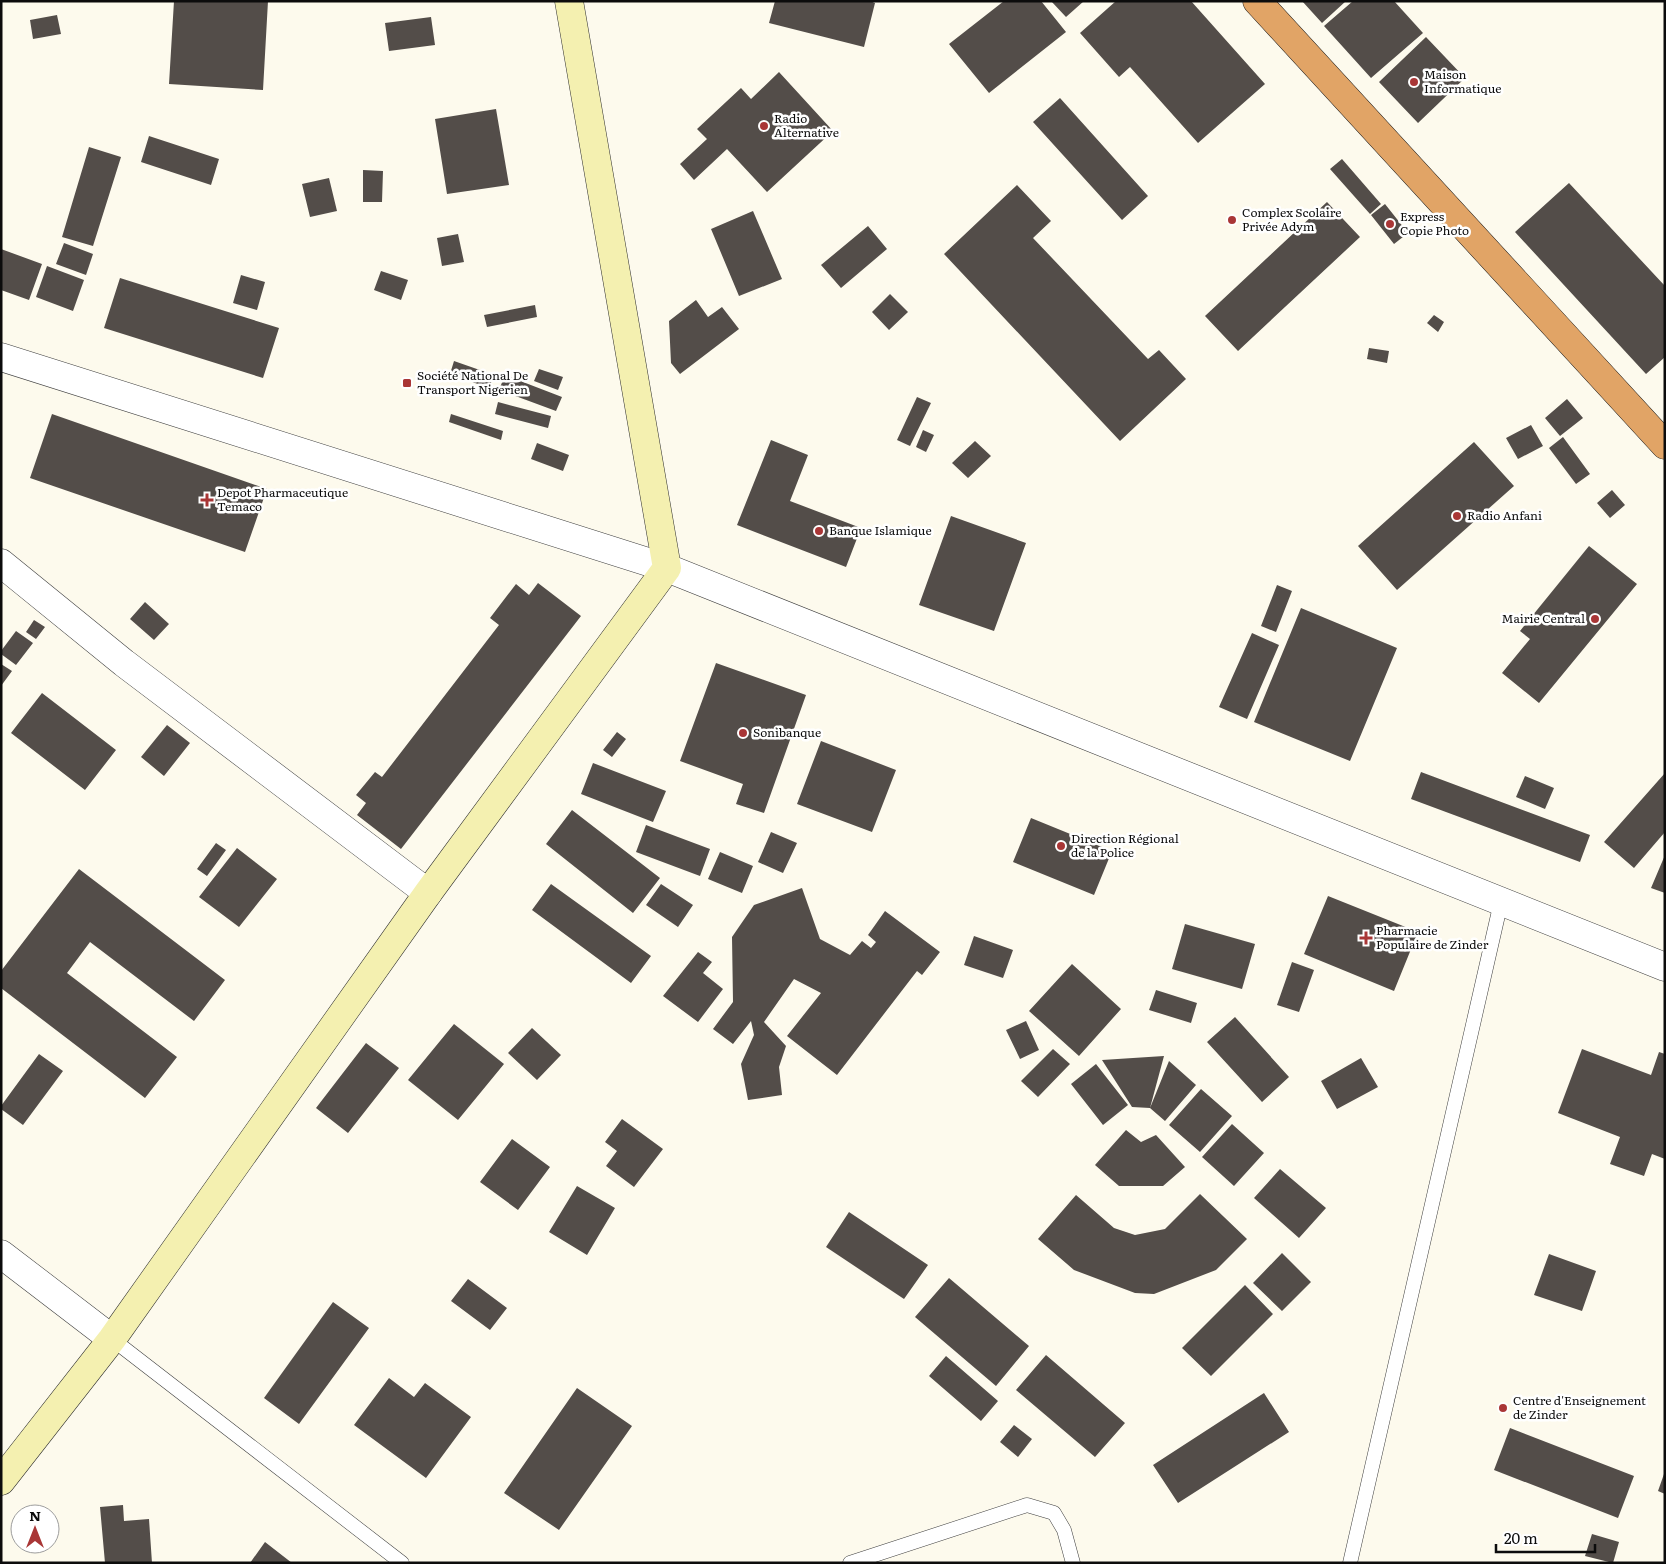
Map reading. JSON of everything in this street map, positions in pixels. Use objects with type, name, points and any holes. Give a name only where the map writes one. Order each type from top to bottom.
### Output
[{"type":"highway","points":[[1258,1],[1665,445]]},
{"type":"street","points":[[1,1481],[112,1338],[428,893],[667,568],[569,1]]},
{"type":"street","points":[[1,357],[667,568],[1665,967]]},
{"type":"street","points":[[1,563],[124,663],[428,893]]},
{"type":"street","points":[[1,1254],[112,1338]]},
{"type":"lane","points":[[1350,1563],[1501,902]]},
{"type":"lane","points":[[112,1338],[402,1563]]},
{"type":"lane","points":[[850,1563],[1027,1505],[1054,1513],[1064,1530],[1073,1563]]},
{"type":"building","points":[[174,1],[268,1],[263,90],[169,84]]},
{"type":"building","points":[[775,1],[870,1],[875,3],[864,47],[769,23]]},
{"type":"building","points":[[1004,1],[1041,1],[1066,32],[989,93],[949,44]]},
{"type":"building","points":[[1051,1],[1084,1],[1066,17]]},
{"type":"building","points":[[1116,1],[1191,1],[1265,84],[1198,143],[1130,67],[1119,77],[1080,33]]},
{"type":"building","points":[[1302,1],[1346,1],[1322,23]]},
{"type":"building","points":[[1353,1],[1394,1],[1423,33],[1371,78],[1324,26]]},
{"type":"building","points":[[57,15],[61,34],[33,39],[30,20]]},
{"type":"building","points":[[431,17],[435,45],[389,51],[385,23]]},
{"type":"building","points":[[1426,37],[1465,78],[1418,123],[1379,82]]},
{"type":"building","points":[[779,72],[833,131],[767,192],[727,149],[694,180],[680,164],[707,139],[697,129],[741,88],[751,99]]},
{"type":"building","points":[[1060,98],[1148,196],[1122,220],[1033,122]]},
{"type":"building","points":[[496,109],[509,185],[447,194],[435,119]]},
{"type":"building","points":[[149,136],[219,159],[211,185],[141,162]]},
{"type":"building","points":[[89,147],[121,157],[93,246],[62,237]]},
{"type":"building","points":[[1342,159],[1381,204],[1370,214],[1330,169]]},
{"type":"building","points":[[363,170],[383,171],[382,202],[363,202]]},
{"type":"building","points":[[329,178],[337,211],[310,217],[302,184]]},
{"type":"building","points":[[1569,183],[1665,286],[1665,357],[1646,374],[1515,232]]},
{"type":"building","points":[[1017,185],[1051,221],[1033,238],[1148,359],[1159,350],[1186,379],[1120,441],[944,254]]},
{"type":"building","points":[[1327,202],[1360,237],[1238,351],[1205,316]]},
{"type":"building","points":[[1385,204],[1408,233],[1394,244],[1371,215]]},
{"type":"building","points":[[753,211],[782,279],[739,296],[711,229]]},
{"type":"building","points":[[868,226],[887,249],[841,288],[821,265]]},
{"type":"building","points":[[458,234],[464,262],[442,266],[437,238]]},
{"type":"building","points":[[64,243],[93,254],[86,275],[56,264]]},
{"type":"building","points":[[1,249],[42,264],[29,300],[1,290]]},
{"type":"building","points":[[47,266],[84,280],[73,311],[36,297]]},
{"type":"building","points":[[381,271],[408,280],[401,300],[374,290]]},
{"type":"building","points":[[241,275],[265,282],[257,310],[233,303]]},
{"type":"building","points":[[120,278],[279,328],[263,378],[104,328]]},
{"type":"building","points":[[890,294],[908,312],[889,330],[872,312]]},
{"type":"building","points":[[696,300],[708,317],[722,307],[739,329],[680,374],[671,363],[669,321]]},
{"type":"building","points":[[535,305],[537,317],[487,327],[484,315]]},
{"type":"building","points":[[1434,315],[1444,322],[1438,332],[1427,323]]},
{"type":"building","points":[[1369,348],[1389,351],[1387,363],[1367,359]]},
{"type":"building","points":[[454,361],[494,375],[489,388],[450,374]]},
{"type":"building","points":[[539,369],[563,377],[558,390],[534,381]]},
{"type":"building","points":[[505,375],[562,397],[556,411],[499,390]]},
{"type":"building","points":[[917,397],[931,403],[910,446],[897,440]]},
{"type":"building","points":[[1567,399],[1583,418],[1560,436],[1545,418]]},
{"type":"building","points":[[498,402],[551,416],[548,428],[495,414]]},
{"type":"building","points":[[52,414],[267,489],[245,552],[30,478]]},
{"type":"building","points":[[451,414],[503,431],[501,440],[449,422]]},
{"type":"building","points":[[1531,425],[1543,446],[1518,459],[1506,438]]},
{"type":"building","points":[[923,430],[934,435],[926,452],[916,447]]},
{"type":"building","points":[[1563,437],[1590,474],[1576,484],[1549,448]]},
{"type":"building","points":[[771,440],[808,455],[790,501],[861,528],[846,567],[737,525]]},
{"type":"building","points":[[975,441],[991,456],[968,478],[952,463]]},
{"type":"building","points":[[1474,442],[1514,486],[1397,590],[1358,546]]},
{"type":"building","points":[[537,443],[569,455],[563,471],[531,459]]},
{"type":"building","points":[[1612,490],[1625,505],[1610,518],[1597,503]]},
{"type":"building","points":[[951,516],[1026,543],[994,631],[919,605]]},
{"type":"building","points":[[1589,546],[1637,584],[1539,703],[1502,673],[1530,639],[1520,631]]},
{"type":"building","points":[[538,583],[581,616],[401,849],[357,815],[366,803],[356,795],[375,772],[382,777],[499,625],[490,618],[516,584],[529,595]]},
{"type":"building","points":[[1277,585],[1292,591],[1276,632],[1261,626]]},
{"type":"building","points":[[145,602],[169,624],[154,640],[130,619]]},
{"type":"building","points":[[1301,608],[1397,648],[1350,761],[1254,722]]},
{"type":"building","points":[[34,620],[45,627],[36,639],[26,632]]},
{"type":"building","points":[[16,631],[33,643],[16,665],[1,654],[1,651]]},
{"type":"building","points":[[1252,633],[1279,645],[1247,719],[1219,707]]},
{"type":"building","points":[[716,663],[806,695],[764,813],[736,804],[743,784],[680,761]]},
{"type":"building","points":[[1,664],[12,671],[1,686]]},
{"type":"building","points":[[42,693],[116,750],[85,790],[11,733]]},
{"type":"building","points":[[167,725],[190,743],[164,776],[141,757]]},
{"type":"building","points":[[617,732],[626,739],[612,757],[603,750]]},
{"type":"building","points":[[821,741],[896,770],[872,832],[797,804]]},
{"type":"building","points":[[593,763],[666,791],[653,822],[581,794]]},
{"type":"building","points":[[1421,772],[1590,835],[1580,862],[1411,799]]},
{"type":"building","points":[[1665,773],[1665,832],[1634,868],[1604,842]]},
{"type":"building","points":[[1525,776],[1554,788],[1545,809],[1516,797]]},
{"type":"building","points":[[572,810],[660,878],[633,913],[546,844]]},
{"type":"building","points":[[1031,818],[1112,851],[1094,895],[1013,862]]},
{"type":"building","points":[[646,825],[710,849],[700,876],[636,852]]},
{"type":"building","points":[[771,832],[797,843],[783,873],[758,862]]},
{"type":"building","points":[[216,843],[226,850],[207,876],[197,869]]},
{"type":"building","points":[[237,848],[277,879],[239,927],[199,897]]},
{"type":"building","points":[[720,852],[753,866],[742,893],[708,879]]},
{"type":"building","points":[[1665,855],[1665,893],[1651,888]]},
{"type":"building","points":[[79,869],[225,980],[194,1021],[90,942],[67,973],[177,1057],[145,1098],[1,988],[1,971]]},
{"type":"building","points":[[551,884],[651,956],[631,983],[532,910]]},
{"type":"building","points":[[661,884],[693,905],[678,927],[646,905]]},
{"type":"building","points":[[802,888],[820,939],[850,955],[862,941],[871,948],[876,942],[868,935],[885,911],[940,952],[922,975],[917,971],[837,1075],[787,1036],[821,993],[794,979],[764,1022],[786,1046],[779,1067],[782,1095],[748,1100],[741,1064],[754,1035],[751,1021],[733,1044],[713,1029],[733,1002],[732,937],[754,905]]},
{"type":"building","points":[[1328,896],[1418,932],[1394,991],[1304,954]]},
{"type":"building","points":[[1185,924],[1255,944],[1242,989],[1172,969]]},
{"type":"building","points":[[974,936],[1013,950],[1003,978],[964,965]]},
{"type":"building","points":[[698,952],[712,962],[703,973],[723,989],[698,1022],[663,996]]},
{"type":"building","points":[[1292,962],[1314,970],[1299,1012],[1277,1005]]},
{"type":"building","points":[[1072,964],[1121,1009],[1079,1056],[1029,1011]]},
{"type":"building","points":[[1156,990],[1197,1003],[1191,1023],[1149,1010]]},
{"type":"building","points":[[1235,1017],[1289,1077],[1262,1102],[1207,1042]]},
{"type":"building","points":[[1026,1021],[1039,1050],[1020,1059],[1006,1030]]},
{"type":"building","points":[[454,1024],[504,1064],[458,1120],[408,1080]]},
{"type":"building","points":[[532,1028],[561,1055],[537,1080],[508,1053]]},
{"type":"building","points":[[366,1043],[399,1068],[348,1133],[316,1108]]},
{"type":"building","points":[[1053,1049],[1070,1064],[1038,1097],[1021,1081]]},
{"type":"building","points":[[1582,1049],[1651,1075],[1659,1052],[1665,1054],[1665,1159],[1652,1154],[1644,1176],[1610,1164],[1620,1137],[1558,1113]]},
{"type":"building","points":[[39,1054],[63,1071],[23,1125],[1,1109],[1,1106]]},
{"type":"building","points":[[1164,1056],[1150,1108],[1132,1107],[1102,1060]]},
{"type":"building","points":[[1361,1058],[1378,1087],[1337,1109],[1321,1081]]},
{"type":"building","points":[[1169,1061],[1196,1085],[1165,1121],[1150,1108]]},
{"type":"building","points":[[1096,1064],[1128,1105],[1103,1125],[1071,1084]]},
{"type":"building","points":[[1201,1089],[1232,1116],[1200,1152],[1169,1125]]},
{"type":"building","points":[[622,1119],[663,1149],[634,1187],[606,1166],[617,1151],[605,1142]]},
{"type":"building","points":[[1232,1124],[1264,1153],[1234,1186],[1202,1157]]},
{"type":"building","points":[[1126,1130],[1141,1142],[1156,1135],[1185,1167],[1163,1186],[1119,1186],[1095,1165]]},
{"type":"building","points":[[512,1139],[550,1167],[518,1210],[480,1182]]},
{"type":"building","points":[[1280,1169],[1326,1208],[1299,1238],[1254,1198]]},
{"type":"building","points":[[577,1186],[615,1208],[587,1255],[549,1232]]},
{"type":"building","points":[[1200,1194],[1247,1239],[1216,1270],[1154,1294],[1135,1293],[1074,1270],[1038,1239],[1076,1195],[1114,1228],[1135,1235],[1165,1229]]},
{"type":"building","points":[[849,1212],[928,1265],[904,1299],[826,1247]]},
{"type":"building","points":[[1282,1253],[1311,1282],[1282,1311],[1253,1283]]},
{"type":"building","points":[[1549,1254],[1596,1271],[1582,1311],[1534,1295]]},
{"type":"building","points":[[949,1278],[1029,1346],[996,1386],[915,1317]]},
{"type":"building","points":[[468,1279],[507,1308],[490,1330],[451,1301]]},
{"type":"building","points":[[1245,1285],[1273,1314],[1211,1376],[1182,1348]]},
{"type":"building","points":[[333,1302],[369,1328],[299,1424],[264,1398]]},
{"type":"building","points":[[1046,1355],[1125,1423],[1095,1457],[1016,1390]]},
{"type":"building","points":[[946,1356],[998,1401],[981,1421],[929,1376]]},
{"type":"building","points":[[389,1378],[414,1397],[425,1383],[471,1417],[426,1478],[354,1425]]},
{"type":"building","points":[[577,1388],[632,1426],[559,1530],[504,1493]]},
{"type":"building","points":[[1264,1393],[1289,1432],[1178,1503],[1153,1465]]},
{"type":"building","points":[[1014,1425],[1032,1439],[1018,1457],[1000,1442]]},
{"type":"building","points":[[1510,1428],[1634,1476],[1618,1518],[1494,1470]]},
{"type":"building","points":[[1665,1474],[1665,1494],[1658,1491]]},
{"type":"building","points":[[123,1505],[124,1521],[149,1519],[152,1563],[105,1563],[100,1507]]},
{"type":"building","points":[[1592,1534],[1619,1542],[1613,1563],[1585,1556]]},
{"type":"building","points":[[265,1542],[292,1563],[250,1563]]},
{"type":"place","name":"Maison Informatique","points":[[1414,82]]},
{"type":"place","name":"Radio Alternative","points":[[764,126]]},
{"type":"place","name":"Complex Scolaire Privée Adym","points":[[1232,220]]},
{"type":"place","name":"Express Copie Photo","points":[[1390,224]]},
{"type":"place","name":"Société National De Transport Nigerien","points":[[407,383]]},
{"type":"place","name":"Depot Pharmaceutique Temaco","points":[[207,500]]},
{"type":"place","name":"Radio Anfani","points":[[1457,516]]},
{"type":"place","name":"Banque Islamique","points":[[819,531]]},
{"type":"place","name":"Mairie Central","points":[[1595,619]]},
{"type":"place","name":"Sonibanque","points":[[743,733]]},
{"type":"place","name":"Direction Régional de la Police","points":[[1061,846]]},
{"type":"place","name":"Pharmacie Populaire de Zinder","points":[[1366,938]]},
{"type":"place","name":"Centre d'Enseignement de Zinder","points":[[1503,1408]]}]
